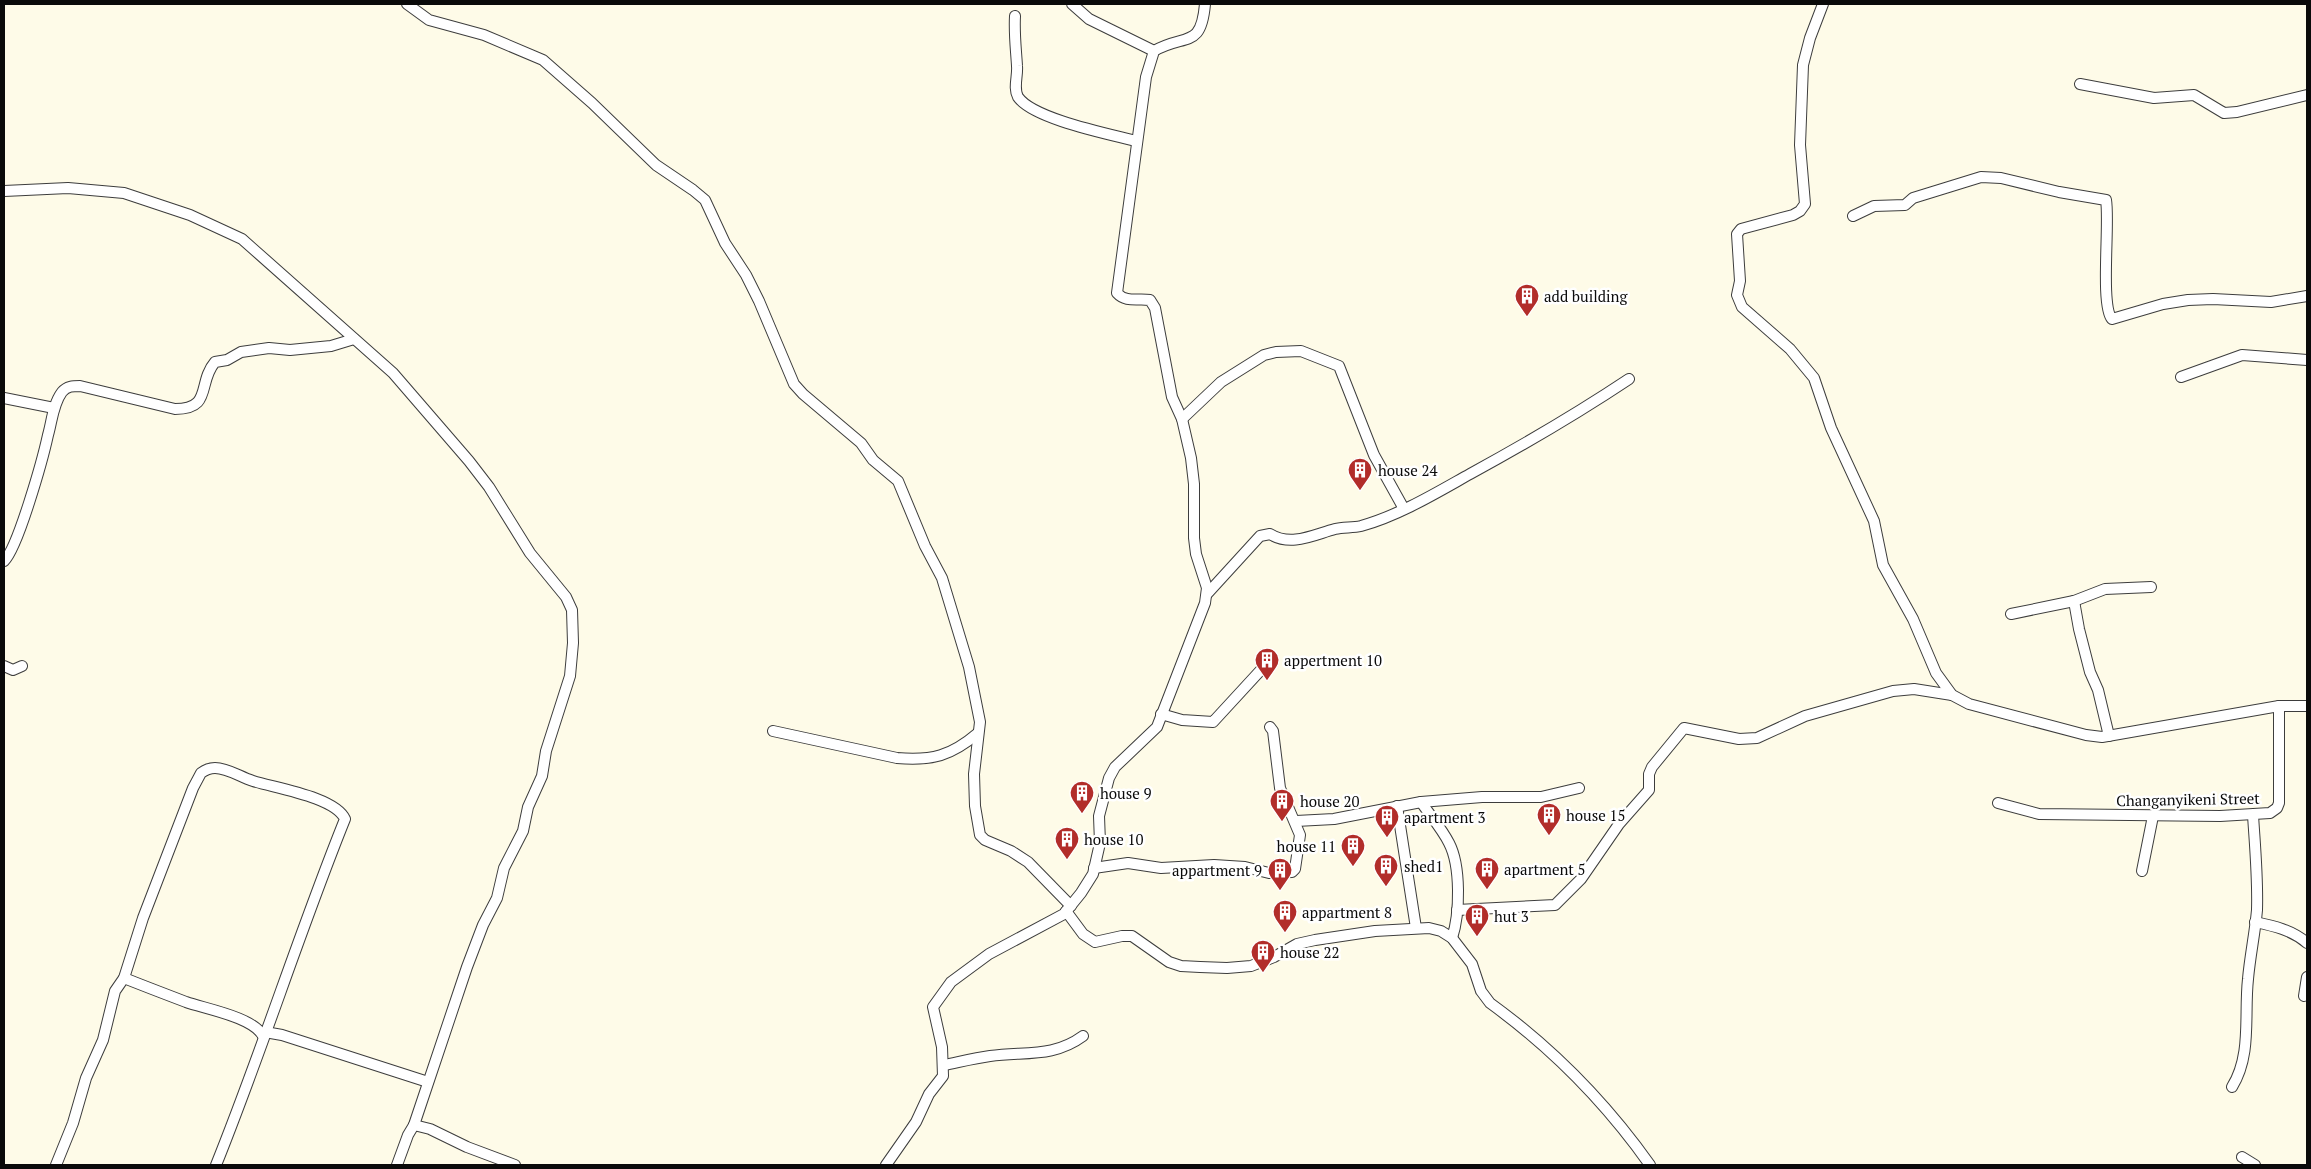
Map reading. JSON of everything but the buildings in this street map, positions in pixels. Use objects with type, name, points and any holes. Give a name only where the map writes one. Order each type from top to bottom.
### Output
[{"type":"street","points":[[407,4],[429,20],[484,35],[543,60],[592,103],[656,165],[693,190],[704,200],[725,243],[746,275],[759,301],[794,384],[803,394],[861,443],[873,460],[898,481],[925,546],[948,594],[951,614],[974,689],[980,722],[974,774],[975,806],[980,835],[985,840],[1011,851],[1028,862],[1069,908],[1088,939],[1100,942],[1122,936],[1132,936],[1169,962],[1181,966],[1227,968],[1251,966],[1306,942],[1375,931],[1416,928],[1429,928],[1441,931],[1452,938],[1472,964],[1481,991],[1490,1003],[1560,1062],[1595,1095],[1628,1134],[1650,1165]]},
{"type":"street","points":[[1072,4],[1089,19],[1154,51]]},
{"type":"street","points":[[1205,4],[1201,29],[1193,38],[1164,45],[1154,51],[1146,77],[1136,141],[1133,180],[1119,265],[1117,293],[1121,298],[1129,300],[1140,298],[1150,300],[1155,308],[1172,396],[1182,419],[1191,458],[1194,484],[1194,538],[1196,554],[1207,594]]},
{"type":"street","points":[[1823,4],[1810,38],[1803,66],[1800,145],[1805,204],[1800,211],[1793,215],[1741,229],[1737,234],[1740,281],[1737,295],[1742,307],[1790,349],[1814,378],[1831,428],[1874,521],[1883,564],[1913,619],[1936,673],[1952,695]]},
{"type":"street","points":[[1015,16],[1014,48],[1017,68],[1017,96],[1027,106],[1046,116],[1136,141]]},
{"type":"street","points":[[2080,84],[2106,91],[2154,98],[2194,95],[2224,113],[2237,112],[2307,95]]},
{"type":"street","points":[[1854,216],[1874,206],[1904,205],[1913,198],[1977,178],[2001,178],[2059,192],[2106,200],[2108,310],[2112,318],[2163,304],[2188,300],[2213,299],[2271,302],[2307,296]]},
{"type":"street","points":[[4,191],[68,188],[113,192],[190,215],[242,240],[393,373],[469,460],[489,487],[530,553],[566,597],[574,617],[570,676],[546,751],[542,776],[528,807],[523,831],[504,868],[497,898],[483,925],[467,967],[414,1125],[408,1135],[398,1165]]},
{"type":"street","points":[[4,561],[14,546],[41,460],[54,408],[63,390],[70,386],[80,386],[175,409],[193,407],[201,399],[209,372],[215,362],[227,360],[241,352],[269,348],[290,350],[331,346],[354,339]]},
{"type":"street","points":[[1182,419],[1221,382],[1264,355],[1276,352],[1301,351],[1319,356],[1339,366],[1374,455],[1404,509]]},
{"type":"street","points":[[2181,376],[2242,355],[2307,360]]},
{"type":"street","points":[[886,1165],[916,1122],[929,1094],[943,1076],[944,1064],[933,1007],[951,982],[989,954],[1069,908],[1093,874],[1100,843],[1099,816],[1109,778],[1115,767],[1157,727],[1182,668],[1207,594],[1260,536],[1270,534],[1276,538],[1288,540],[1302,539],[1337,528],[1363,525],[1404,509],[1522,446],[1582,411],[1630,378]]},
{"type":"street","points":[[4,398],[54,408]]},
{"type":"street","points":[[2011,614],[2074,601],[2105,588],[2151,587]]},
{"type":"street","points":[[2074,601],[2090,672],[2098,690],[2109,736]]},
{"type":"street","points":[[1161,714],[1182,720],[1213,722],[1271,659]]},
{"type":"street","points":[[4,666],[14,670],[22,666]]},
{"type":"street","points":[[1457,910],[1555,905],[1580,879],[1619,824],[1649,790],[1648,774],[1684,728],[1739,739],[1757,738],[1805,716],[1893,691],[1914,689],[1952,695],[1969,704],[1998,713],[2035,720],[2086,735],[2109,736],[2279,706],[2307,706]]},
{"type":"street","name":"Changanyikeni Street","points":[[1998,803],[2039,814],[2153,816],[2253,814],[2275,811],[2279,803],[2279,706]]},
{"type":"street","points":[[1094,868],[1128,863],[1161,868],[1214,865],[1252,868],[1269,873],[1292,872],[1295,869],[1300,835],[1296,821],[1280,788],[1274,731],[1270,726]]},
{"type":"street","points":[[774,731],[897,758],[916,760],[934,758],[954,752],[978,733]]},
{"type":"street","points":[[56,1165],[73,1123],[86,1078],[103,1040],[115,991],[124,978],[146,909],[193,788],[201,772],[215,768],[252,781],[294,791],[334,807],[342,812],[345,818],[264,1034],[230,1134],[216,1165]]},
{"type":"street","points":[[1296,821],[1334,819],[1421,802],[1482,797],[1541,797],[1579,788]]},
{"type":"street","points":[[1421,802],[1449,844],[1456,878],[1457,910],[1452,938]]},
{"type":"street","points":[[1397,806],[1416,928]]},
{"type":"street","points":[[2232,1087],[2240,1074],[2245,1049],[2248,978],[2255,922],[2257,874],[2253,814]]},
{"type":"street","points":[[2142,871],[2153,816]]},
{"type":"street","points":[[2255,922],[2277,927],[2299,936],[2307,943]]},
{"type":"street","points":[[2304,996],[2307,977]]},
{"type":"street","points":[[124,978],[184,1001],[237,1018],[254,1026],[264,1034],[292,1038],[428,1082]]},
{"type":"street","points":[[944,1064],[990,1056],[1056,1051],[1070,1046],[1083,1036]]},
{"type":"street","points":[[414,1125],[430,1129],[467,1147],[515,1165]]},
{"type":"street","points":[[2242,1157],[2255,1165]]},
{"type":"place","name":"add building","points":[[1527,317]]},
{"type":"place","name":"house 24","points":[[1360,491]]},
{"type":"place","name":"appertment 10","points":[[1267,681]]},
{"type":"place","name":"house 9","points":[[1082,814]]},
{"type":"place","name":"house 20","points":[[1282,822]]},
{"type":"place","name":"house 15","points":[[1549,836]]},
{"type":"place","name":"apartment 3","points":[[1387,838]]},
{"type":"place","name":"house 10","points":[[1067,860]]},
{"type":"place","name":"house 11","points":[[1353,867]]},
{"type":"place","name":"shed1","points":[[1386,887]]},
{"type":"place","name":"apartment 5","points":[[1487,890]]},
{"type":"place","name":"appartment 9","points":[[1280,891]]},
{"type":"place","name":"appartment 8","points":[[1285,933]]},
{"type":"place","name":"hut 3","points":[[1477,937]]},
{"type":"place","name":"house 22","points":[[1263,973]]}]
